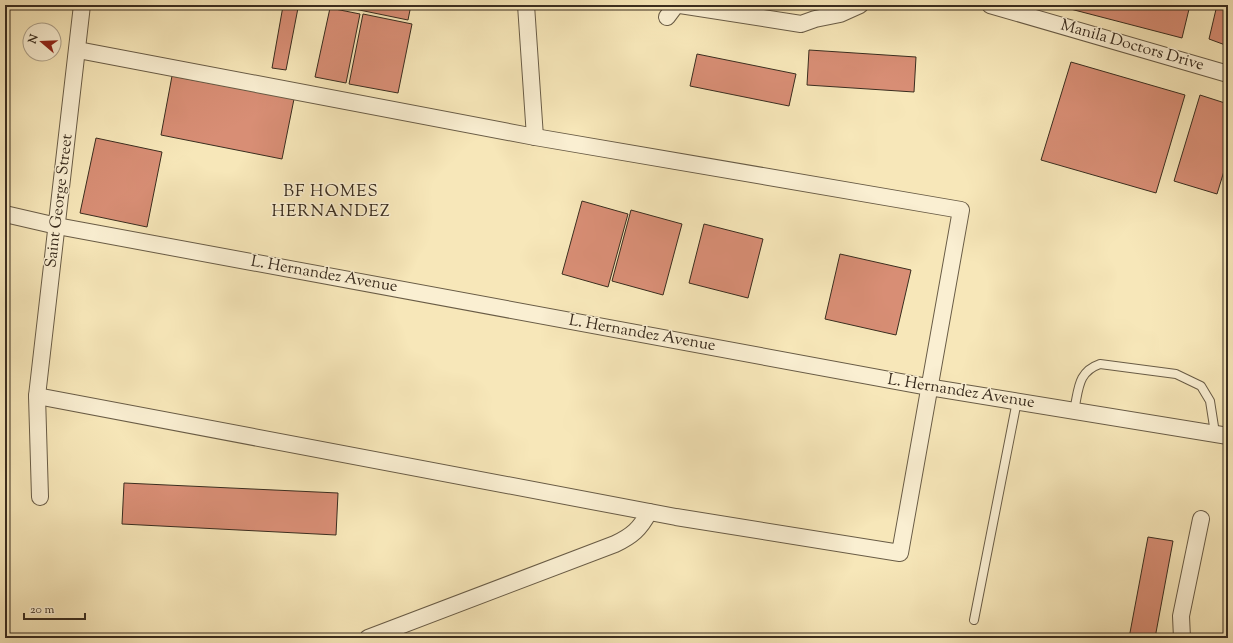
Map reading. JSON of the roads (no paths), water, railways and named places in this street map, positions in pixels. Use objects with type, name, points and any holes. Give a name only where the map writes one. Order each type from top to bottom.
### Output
[{"type":"street","name":"Saint George Street","points":[[40,497],[38,396],[82,5]]},
{"type":"street","points":[[526,5],[535,137]]},
{"type":"street","points":[[680,5],[801,24],[817,12],[840,14],[860,5]]},
{"type":"street","name":"Manila Doctors Drive","points":[[990,5],[1228,74]]},
{"type":"street","points":[[38,396],[649,512],[900,553],[928,387],[961,210],[535,137],[78,50]]},
{"type":"street","name":"L. Hernandez Avenue","points":[[5,214],[57,226],[928,387],[1222,434]]},
{"type":"street","points":[[368,638],[615,544],[638,530],[649,512]]},
{"type":"street","points":[[1182,638],[1181,616],[1202,519]]},
{"type":"lane","points":[[1074,410],[1082,376],[1091,367],[1100,364],[1176,374],[1201,386],[1210,401],[1222,434]]},
{"type":"lane","points":[[974,620],[1017,401]]},
{"type":"district","name":"BF HOMES HERNANDEZ","points":[[331,202]]}]
